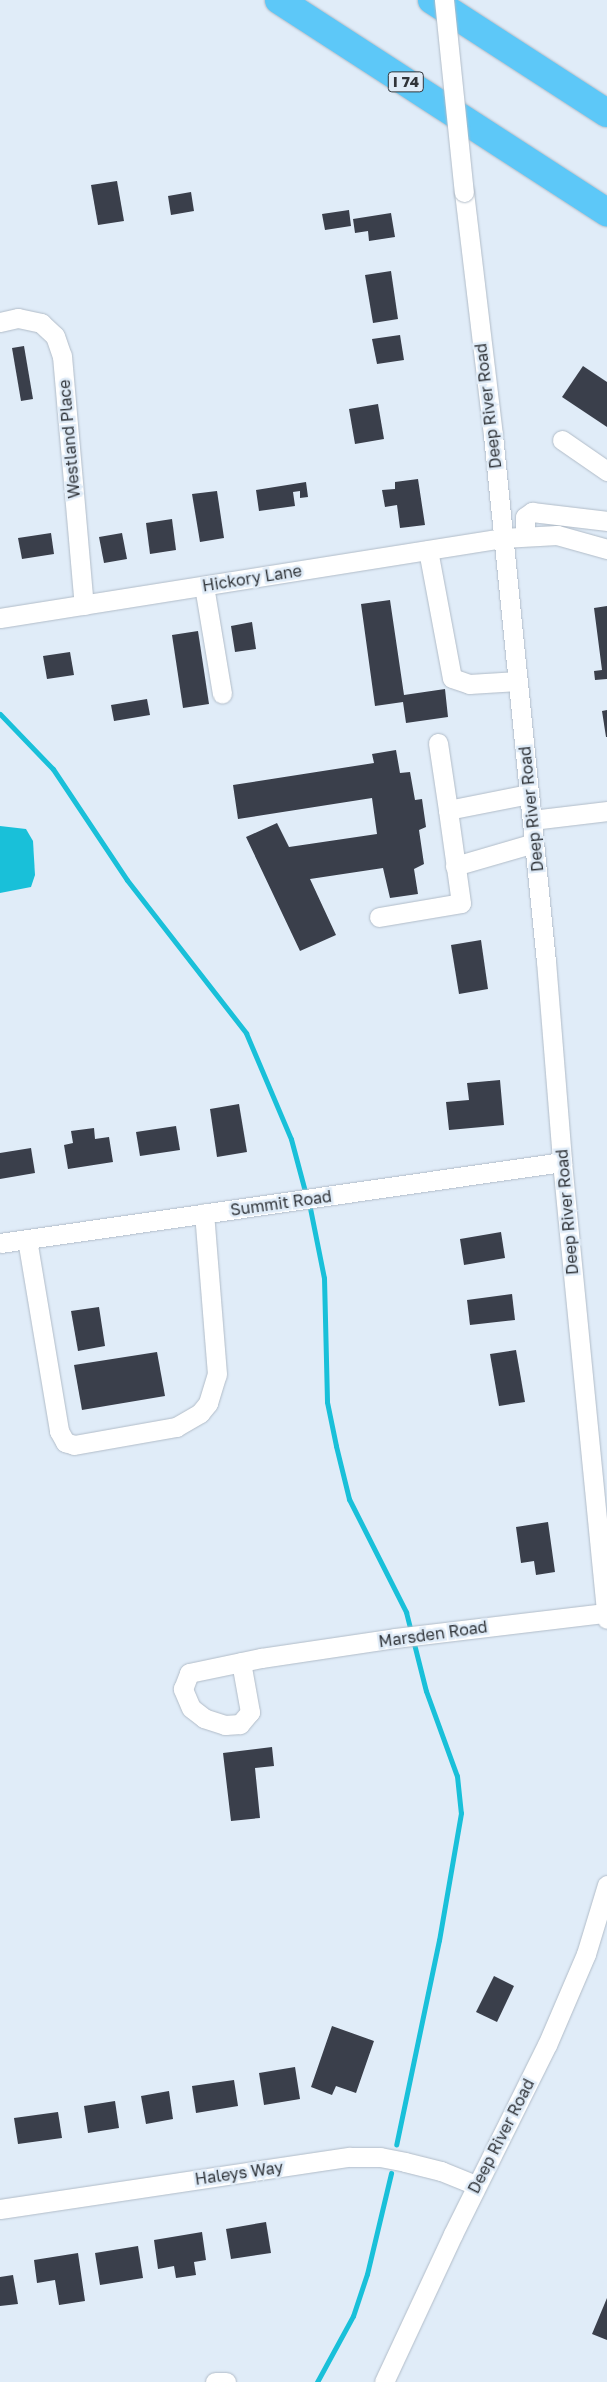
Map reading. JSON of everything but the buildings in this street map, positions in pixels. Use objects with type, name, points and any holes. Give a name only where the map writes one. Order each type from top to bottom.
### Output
[{"type":"highway","name":"I 74","points":[[279,0],[607,212]]},
{"type":"highway","points":[[432,0],[607,113]]},
{"type":"street","name":"Deep River Road","points":[[444,0],[518,680],[562,1162],[604,1571],[607,1619]]},
{"type":"street","name":"Westland Place","points":[[0,322],[18,318],[41,322],[55,336],[62,356],[84,605]]},
{"type":"street","points":[[562,440],[607,471]]},
{"type":"street","points":[[525,535],[525,517],[532,512]]},
{"type":"street","points":[[500,513],[532,512],[607,521]]},
{"type":"street","name":"Hickory Lane","points":[[0,618],[525,535],[557,535],[607,549]]},
{"type":"street","points":[[428,550],[452,678],[469,684],[518,680]]},
{"type":"street","points":[[204,586],[222,694]]},
{"type":"street","points":[[379,917],[461,903],[438,743]]},
{"type":"street","points":[[448,810],[529,794]]},
{"type":"street","points":[[532,820],[607,811]]},
{"type":"street","points":[[455,866],[534,843]]},
{"type":"street","name":"Summit Road","points":[[0,1243],[562,1162]]},
{"type":"street","points":[[27,1239],[59,1431],[65,1442],[74,1445],[176,1427],[200,1413],[208,1402],[218,1374],[204,1214]]},
{"type":"street","name":"Marsden Road","points":[[241,1662],[486,1626],[606,1613]]},
{"type":"street","name":"Deep River Road","points":[[384,2382],[476,2185],[565,2004],[586,1954],[607,1885]]},
{"type":"street","name":"Haleys Way","points":[[0,2209],[350,2157],[380,2157],[405,2162],[441,2171],[476,2185]]},
{"type":"street","points":[[215,2382],[226,2382]]},
{"type":"water","points":[[0,826],[26,829],[33,841],[35,875],[31,887],[0,893]]},
{"type":"waterway","points":[[0,714],[53,769],[127,880],[246,1033],[291,1139],[306,1195]]},
{"type":"waterway","points":[[309,1203],[324,1278],[327,1402],[349,1499],[406,1612],[426,1691],[457,1776],[461,1813],[439,1940],[396,2145]]},
{"type":"waterway","points":[[317,2382],[353,2316],[367,2274],[391,2173]]}]
